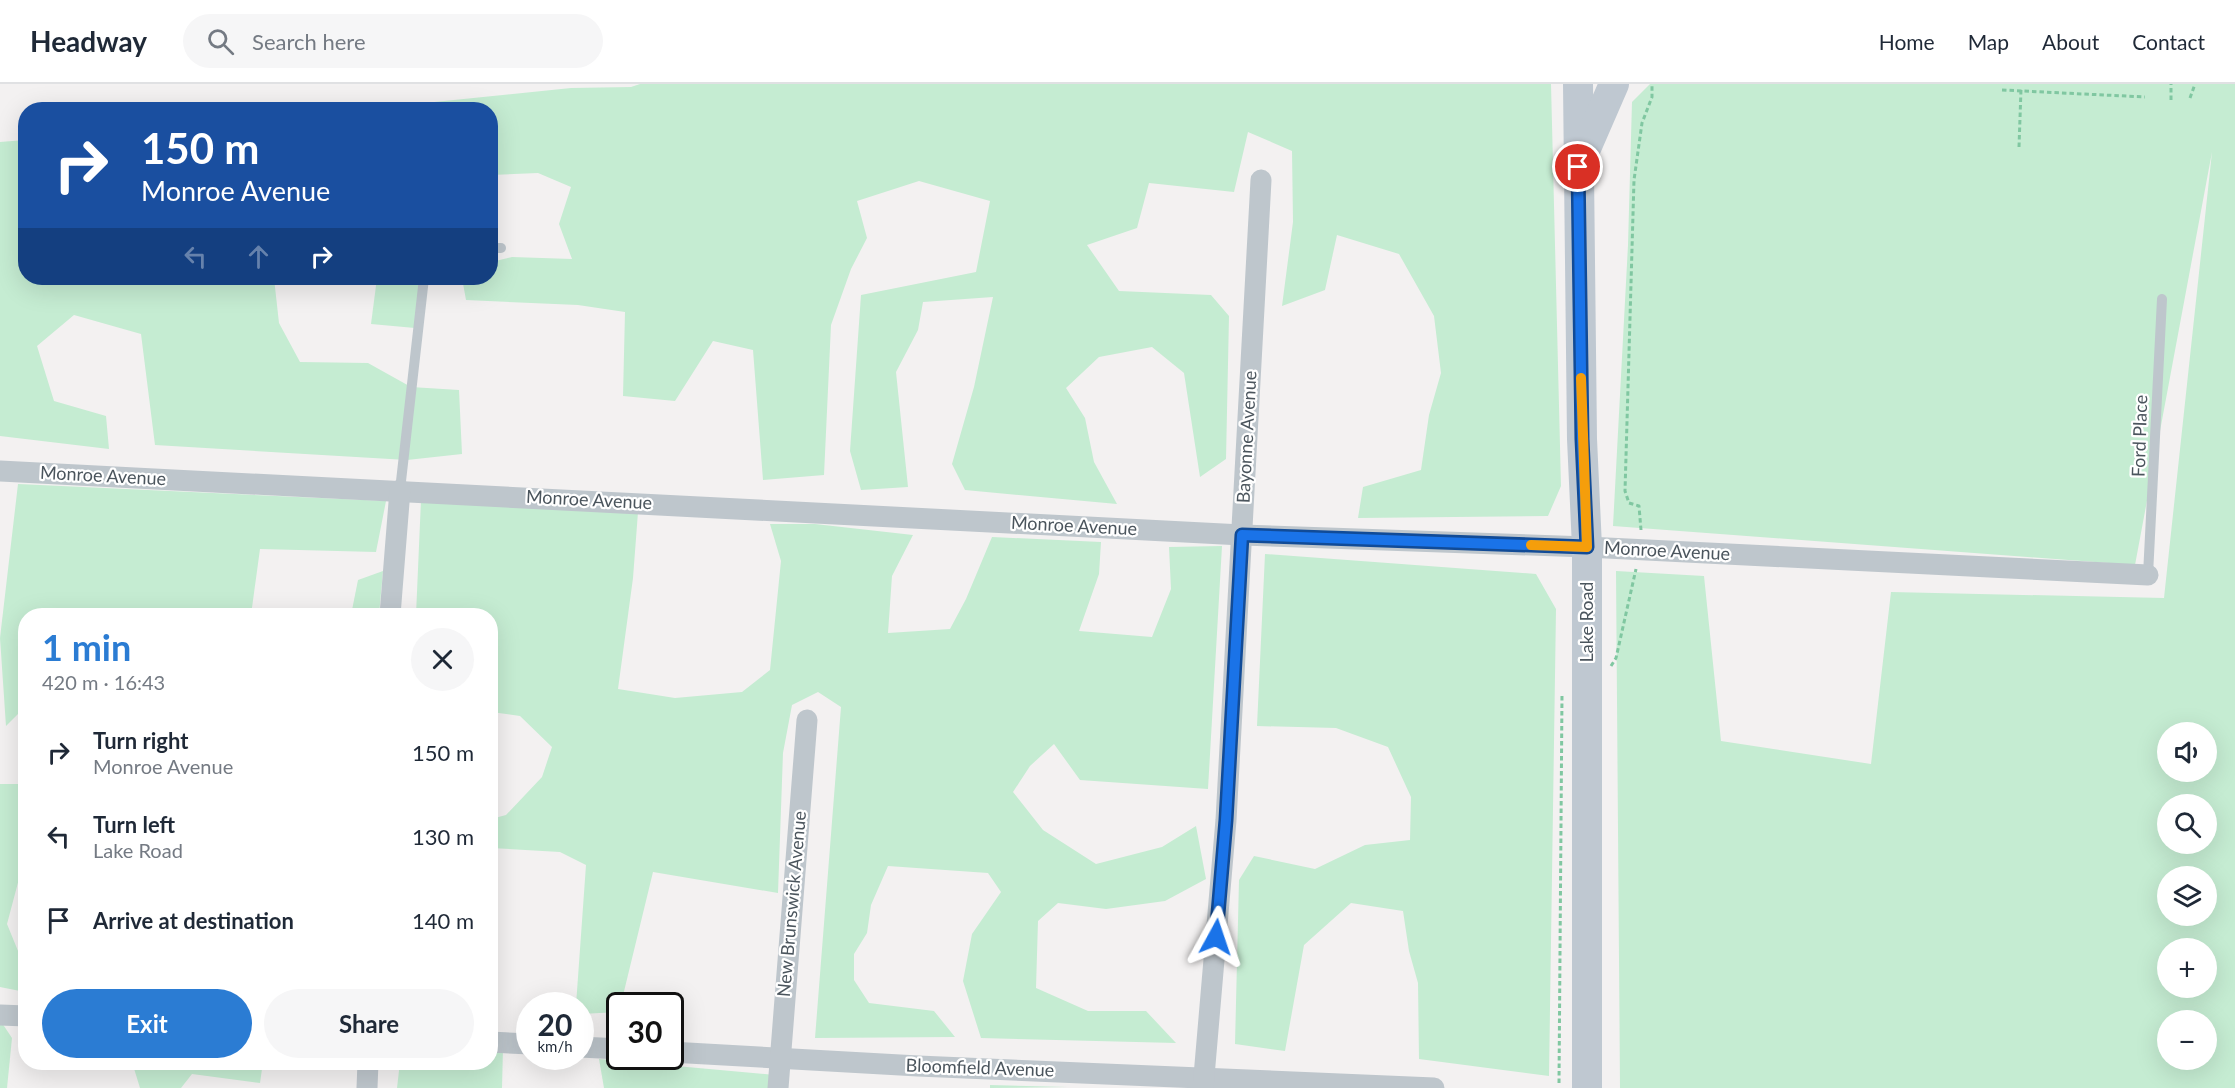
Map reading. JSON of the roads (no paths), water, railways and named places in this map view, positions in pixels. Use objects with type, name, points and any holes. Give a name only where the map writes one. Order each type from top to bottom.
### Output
[{"type":"street","name":"Lake Road","points":[[1573,1085],[1587,547],[1582,439],[1578,84]]},
{"type":"street","points":[[1578,167],[1614,84]]},
{"type":"street","name":"Bayonne Avenue","points":[[1203,1083],[1226,820],[1261,180]]},
{"type":"street","name":"Monroe Avenue","points":[[0,471],[1242,535],[1587,547],[2148,575]]},
{"type":"street","points":[[391,608],[400,490]]},
{"type":"street","name":"New Brunswick Avenue","points":[[778,1088],[807,720]]},
{"type":"street","points":[[0,1015],[18,1016]]},
{"type":"street","points":[[498,1042],[516,1043]]},
{"type":"street","name":"Bloomfield Avenue","points":[[684,1053],[1203,1083],[1434,1088]]},
{"type":"street","points":[[367,1088],[368,1070]]},
{"type":"lane","points":[[400,490],[423,285]]},
{"type":"lane","name":"Ford Place","points":[[2148,575],[2162,299]]}]
